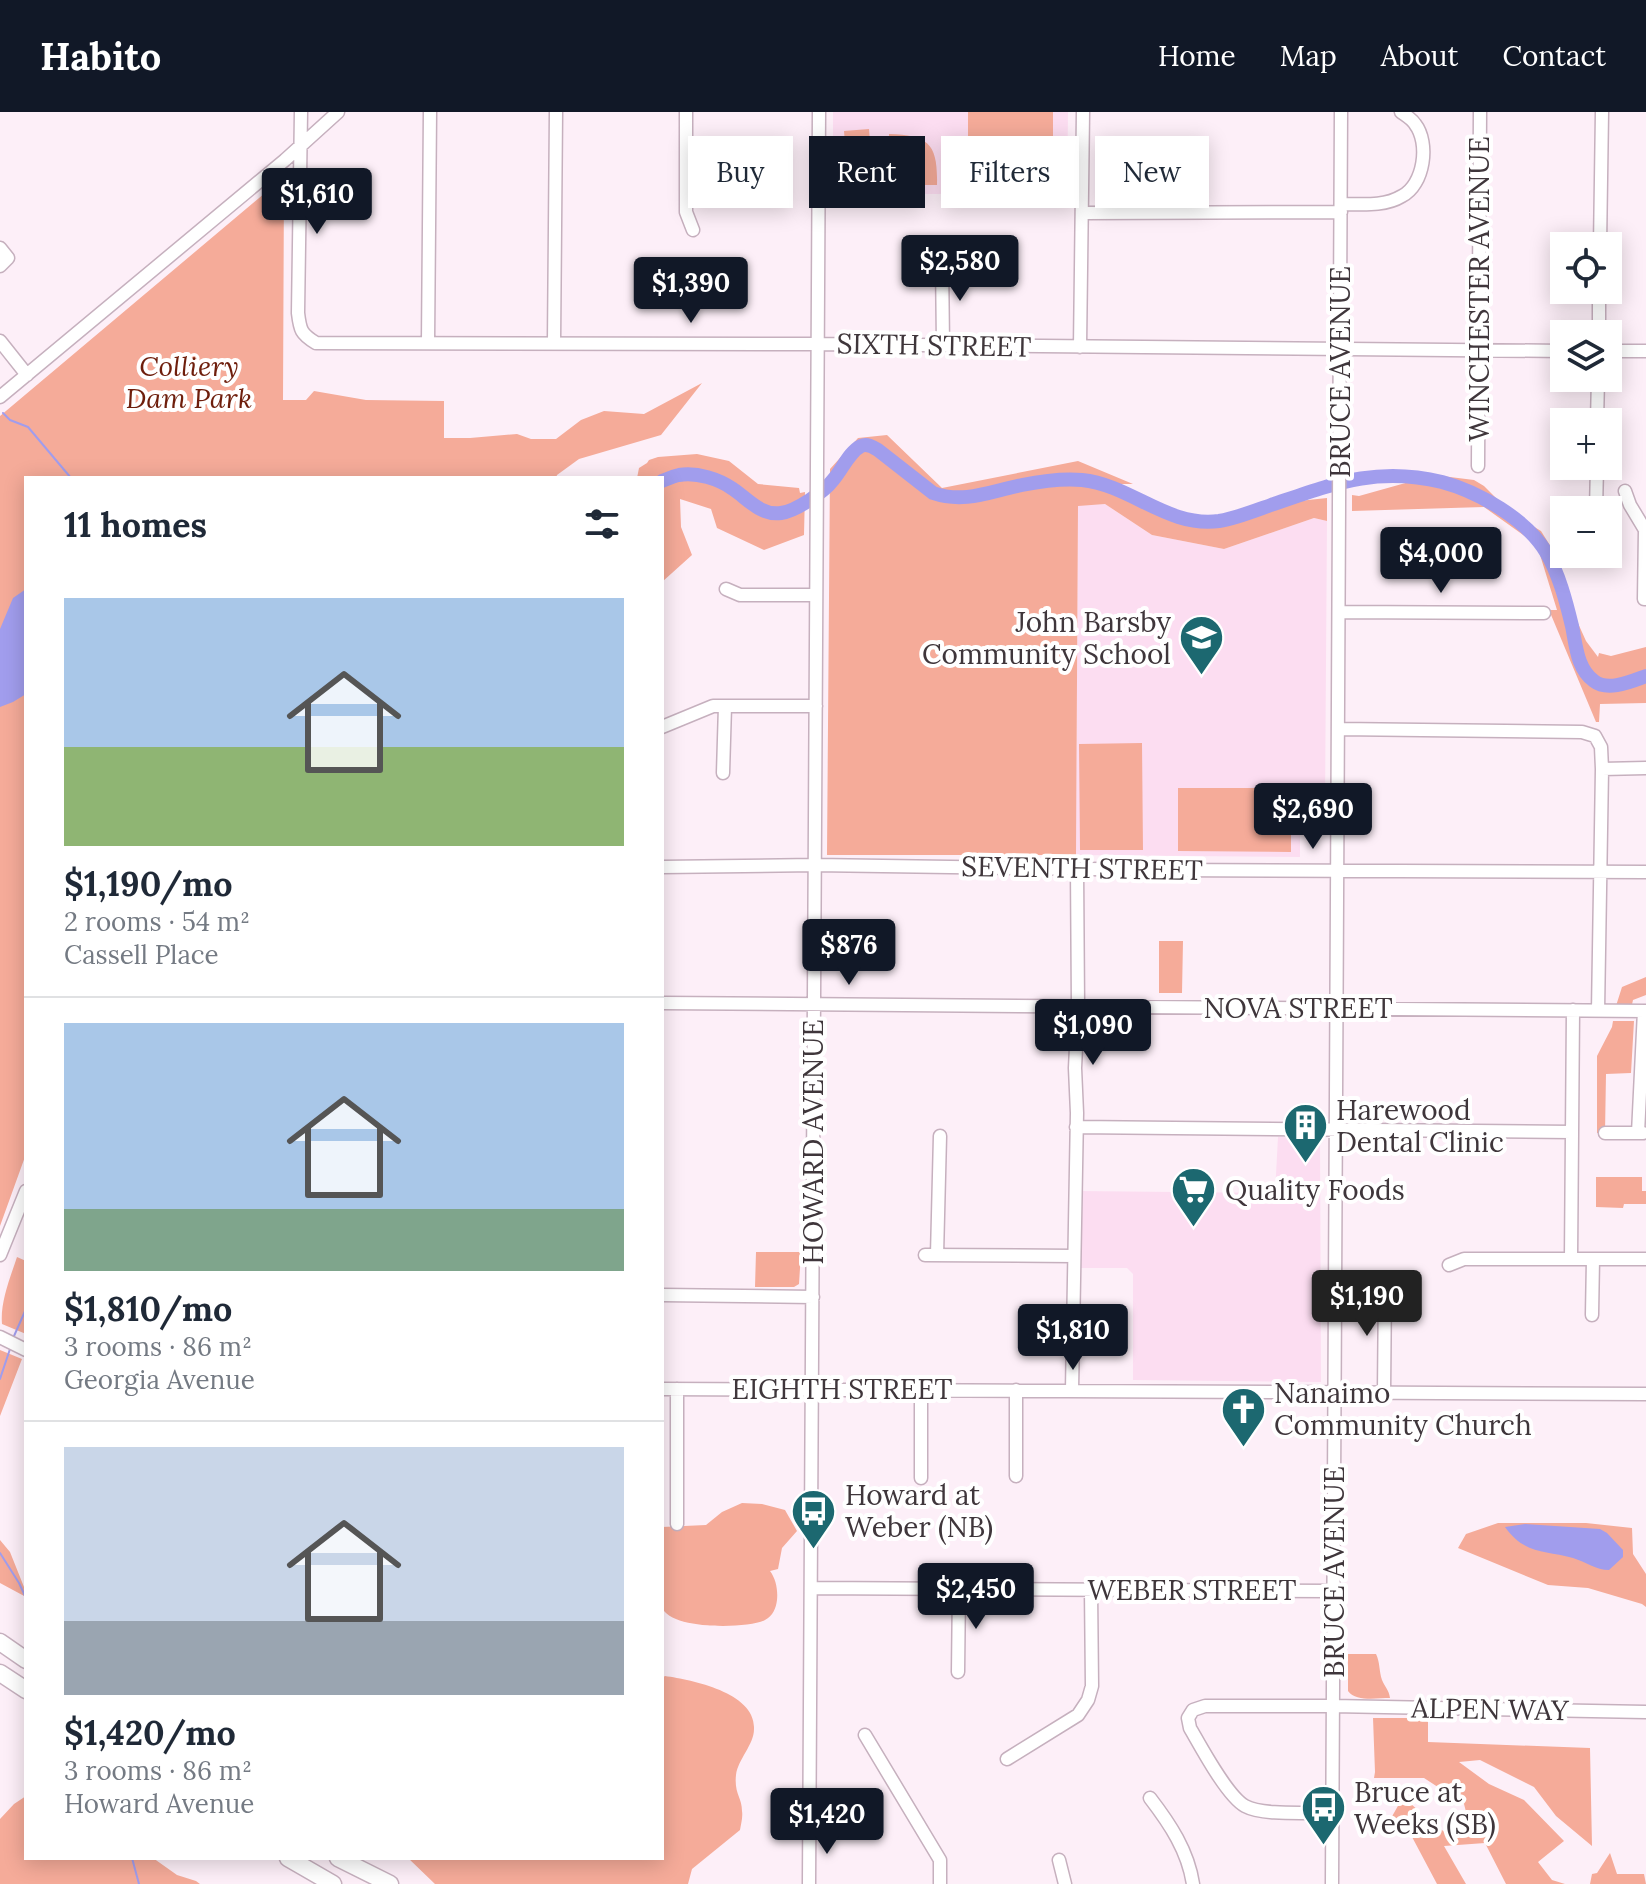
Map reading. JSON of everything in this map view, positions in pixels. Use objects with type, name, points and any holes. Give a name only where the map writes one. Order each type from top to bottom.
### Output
[{"type":"highway","points":[[0,1642],[24,1659]]},
{"type":"highway","points":[[0,1673],[24,1689]]},
{"type":"highway","points":[[291,1860],[333,1884]]},
{"type":"highway","points":[[342,1860],[390,1884]]},
{"type":"street","points":[[301,112],[309,122],[325,123]]},
{"type":"street","points":[[300,145],[301,112]]},
{"type":"street","points":[[0,397],[338,112]]},
{"type":"street","points":[[428,342],[430,112]]},
{"type":"street","points":[[554,342],[556,112]]},
{"type":"street","points":[[686,112],[686,212],[693,230]]},
{"type":"street","name":"HOWARD AVENUE","points":[[809,1884],[819,112]]},
{"type":"street","points":[[1080,347],[1083,112]]},
{"type":"street","name":"BRUCE AVENUE","points":[[1332,1884],[1341,112]]},
{"type":"street","points":[[1083,213],[1341,208],[1391,201],[1411,190],[1422,168],[1422,143],[1415,123],[1401,112]]},
{"type":"street","name":"WINCHESTER AVENUE","points":[[1478,466],[1480,112]]},
{"type":"street","points":[[1600,232],[1602,112]]},
{"type":"street","name":"SIXTH STREET","points":[[300,145],[298,313],[300,329],[305,337],[316,343],[554,342],[1550,351]]},
{"type":"street","points":[[0,248],[8,258],[0,266]]},
{"type":"street","points":[[942,261],[943,345]]},
{"type":"street","points":[[0,341],[27,375]]},
{"type":"street","points":[[1622,351],[1646,351]]},
{"type":"street","points":[[1625,491],[1646,530],[1646,599]]},
{"type":"street","points":[[726,589],[740,595],[816,595]]},
{"type":"street","points":[[1339,612],[1544,613]]},
{"type":"street","points":[[664,724],[713,706],[816,706]]},
{"type":"street","points":[[723,773],[725,706]]},
{"type":"street","points":[[1339,729],[1582,732],[1595,736],[1601,747],[1602,769],[1598,1011]]},
{"type":"street","points":[[1602,769],[1646,768]]},
{"type":"street","name":"SEVENTH STREET","points":[[664,867],[815,865],[1646,872]]},
{"type":"street","points":[[1072,1390],[1077,868]]},
{"type":"street","name":"NOVA STREET","points":[[664,1003],[1645,1011]]},
{"type":"street","points":[[1571,1258],[1573,1010]]},
{"type":"street","points":[[1605,1133],[1642,1133],[1645,1011]]},
{"type":"street","points":[[1076,1127],[1572,1132]]},
{"type":"street","points":[[940,1136],[931,1255],[1074,1256]]},
{"type":"street","points":[[0,1255],[24,1196]]},
{"type":"street","points":[[1449,1265],[1464,1259],[1646,1259]]},
{"type":"street","points":[[1592,1315],[1593,1259]]},
{"type":"street","points":[[1384,1392],[1385,1285]]},
{"type":"street","points":[[664,1295],[813,1297]]},
{"type":"street","points":[[0,1337],[24,1349]]},
{"type":"street","name":"EIGHTH STREET","points":[[664,1389],[1646,1394]]},
{"type":"street","points":[[677,1389],[677,1524]]},
{"type":"street","points":[[921,1389],[921,1478]]},
{"type":"street","points":[[1016,1390],[1016,1476]]},
{"type":"street","name":"WEBER STREET","points":[[811,1588],[1334,1591]]},
{"type":"street","points":[[958,1672],[959,1589]]},
{"type":"street","points":[[1007,1759],[1078,1715],[1088,1700],[1092,1686],[1091,1590]]},
{"type":"street","name":"ALPEN WAY","points":[[1333,1813],[1260,1811],[1234,1798],[1190,1728],[1188,1718],[1193,1710],[1205,1706],[1333,1706],[1646,1712]]},
{"type":"street","points":[[865,1735],[940,1860],[940,1884]]},
{"type":"street","points":[[1150,1798],[1181,1844],[1193,1884]]},
{"type":"street","points":[[1059,1860],[1065,1884]]},
{"type":"shaded area","points":[[833,112],[1068,112],[1068,136],[941,136],[941,194],[925,194],[925,136],[833,136]]},
{"type":"shaded area","name":"John Barsby Community School","points":[[1105,504],[1152,535],[1224,549],[1314,518],[1327,521],[1325,806],[1300,805],[1300,857],[1076,855],[1078,505]]},
{"type":"shaded area","points":[[24,590],[24,695],[0,707],[0,629],[13,598]]},
{"type":"shaded area","points":[[1278,1137],[1320,1138],[1321,1382],[1133,1380],[1133,1274],[1127,1268],[1077,1268],[1077,1191],[1275,1193]]},
{"type":"shaded area","points":[[1525,1524],[1600,1529],[1623,1550],[1623,1557],[1609,1570],[1604,1570],[1573,1558],[1536,1550],[1520,1543],[1505,1527]]},
{"type":"green space","points":[[968,112],[1053,112],[1053,136],[968,136]]},
{"type":"green space","points":[[869,129],[870,136],[844,136],[844,131]]},
{"type":"green space","points":[[925,142],[936,160],[937,185],[925,185]]},
{"type":"green space","name":"Colliery Dam Park","points":[[284,177],[283,400],[306,400],[314,391],[366,400],[444,401],[444,438],[517,434],[531,439],[556,439],[581,420],[604,411],[644,414],[702,383],[661,435],[579,459],[557,476],[24,476],[24,1160],[0,1226],[0,416]]},
{"type":"green space","points":[[887,435],[942,488],[1078,461],[1133,484],[1117,484],[1183,517],[1226,524],[1251,518],[1280,503],[1327,498],[1327,521],[1314,518],[1224,549],[1152,535],[1105,504],[1078,506],[1076,855],[827,855],[830,469],[858,438]]},
{"type":"green space","points":[[697,454],[729,461],[758,484],[799,488],[800,493],[805,492],[804,535],[764,550],[717,528],[711,509],[680,499],[681,527],[692,555],[664,580],[664,476],[637,476],[639,468],[658,457]]},
{"type":"green space","points":[[1434,475],[1474,480],[1484,486],[1511,513],[1541,531],[1550,545],[1550,568],[1560,568],[1572,610],[1586,641],[1598,657],[1599,653],[1611,656],[1646,647],[1646,703],[1600,704],[1599,722],[1596,722],[1549,610],[1557,610],[1537,545],[1484,507],[1352,511],[1352,495],[1359,496]]},
{"type":"green space","points":[[1142,743],[1143,850],[1080,850],[1079,744]]},
{"type":"green space","points":[[1178,788],[1291,788],[1291,852],[1178,851]]},
{"type":"green space","points":[[1159,941],[1183,941],[1182,993],[1159,993]]},
{"type":"green space","points":[[1646,977],[1646,995],[1633,1000],[1631,1009],[1615,1009],[1622,987]]},
{"type":"green space","points":[[1613,1021],[1634,1021],[1631,1073],[1606,1074],[1605,1133],[1597,1133],[1597,1056]]},
{"type":"green space","points":[[1596,1177],[1642,1177],[1646,1204],[1624,1204],[1623,1208],[1596,1207]]},
{"type":"green space","points":[[756,1252],[801,1252],[799,1284],[794,1287],[755,1287]]},
{"type":"green space","points":[[17,1257],[24,1260],[24,1333],[2,1324]]},
{"type":"green space","points":[[0,1350],[22,1359],[0,1416]]},
{"type":"green space","points":[[742,1503],[762,1504],[785,1510],[797,1531],[782,1548],[778,1569],[770,1571],[777,1592],[775,1609],[765,1620],[726,1626],[693,1624],[668,1615],[664,1610],[664,1527],[706,1525],[722,1512]]},
{"type":"green space","points":[[1498,1523],[1586,1523],[1632,1528],[1633,1554],[1646,1574],[1646,1607],[1588,1588],[1548,1585],[1458,1548],[1466,1534]]},
{"type":"green space","points":[[0,1540],[10,1552],[24,1587],[24,1596],[0,1583]]},
{"type":"green space","points":[[1348,1654],[1376,1654],[1390,1698],[1361,1698],[1348,1691]]},
{"type":"green space","points":[[664,1677],[706,1685],[734,1697],[752,1717],[754,1729],[736,1775],[742,1813],[740,1830],[692,1869],[688,1884],[435,1884],[410,1860],[664,1860]]},
{"type":"green space","points":[[1373,1718],[1428,1718],[1428,1742],[1590,1748],[1592,1846],[1556,1816],[1534,1787],[1480,1760],[1459,1762],[1489,1784],[1524,1800],[1564,1841],[1538,1862],[1552,1880],[1565,1884],[1506,1884],[1485,1843],[1444,1846],[1466,1884],[1437,1884],[1411,1835],[1386,1827],[1403,1797],[1419,1811],[1409,1822],[1433,1823],[1447,1834],[1471,1831],[1464,1804],[1424,1778],[1374,1778]]},
{"type":"green space","points":[[24,1797],[24,1860],[156,1860],[177,1875],[200,1884],[0,1884],[0,1819]]},
{"type":"green space","points":[[1610,1853],[1617,1874],[1644,1874],[1646,1884],[1590,1884],[1592,1874],[1597,1873]]},
{"type":"waterway","points":[[3,413],[10,420],[28,427],[69,476]]},
{"type":"waterway","points":[[664,480],[686,474],[708,477],[727,485],[767,512],[787,512],[823,490],[853,452],[865,445],[878,450],[933,493],[945,496],[967,497],[1044,481],[1082,480],[1100,483],[1166,512],[1200,521],[1232,518],[1355,480],[1396,476],[1442,482],[1500,508],[1537,540],[1558,578],[1578,656],[1588,676],[1606,686],[1646,676]]},
{"type":"waterway","points":[[14,1336],[24,1314]]},
{"type":"waterway","points":[[0,1379],[11,1346]]},
{"type":"waterway","points":[[0,1553],[24,1594]]},
{"type":"waterway","points":[[133,1860],[139,1884]]},
{"type":"place","name":"John Barsby Community School","points":[[1202,677]]},
{"type":"place","name":"Harewood Dental Clinic","points":[[1305,1165]]},
{"type":"place","name":"Quality Foods","points":[[1194,1229]]},
{"type":"place","name":"Nanaimo Community Church","points":[[1243,1448]]},
{"type":"place","name":"Howard at Weber (NB)","points":[[814,1550]]},
{"type":"place","name":"Bruce at Weeks (SB)","points":[[1323,1847]]}]
